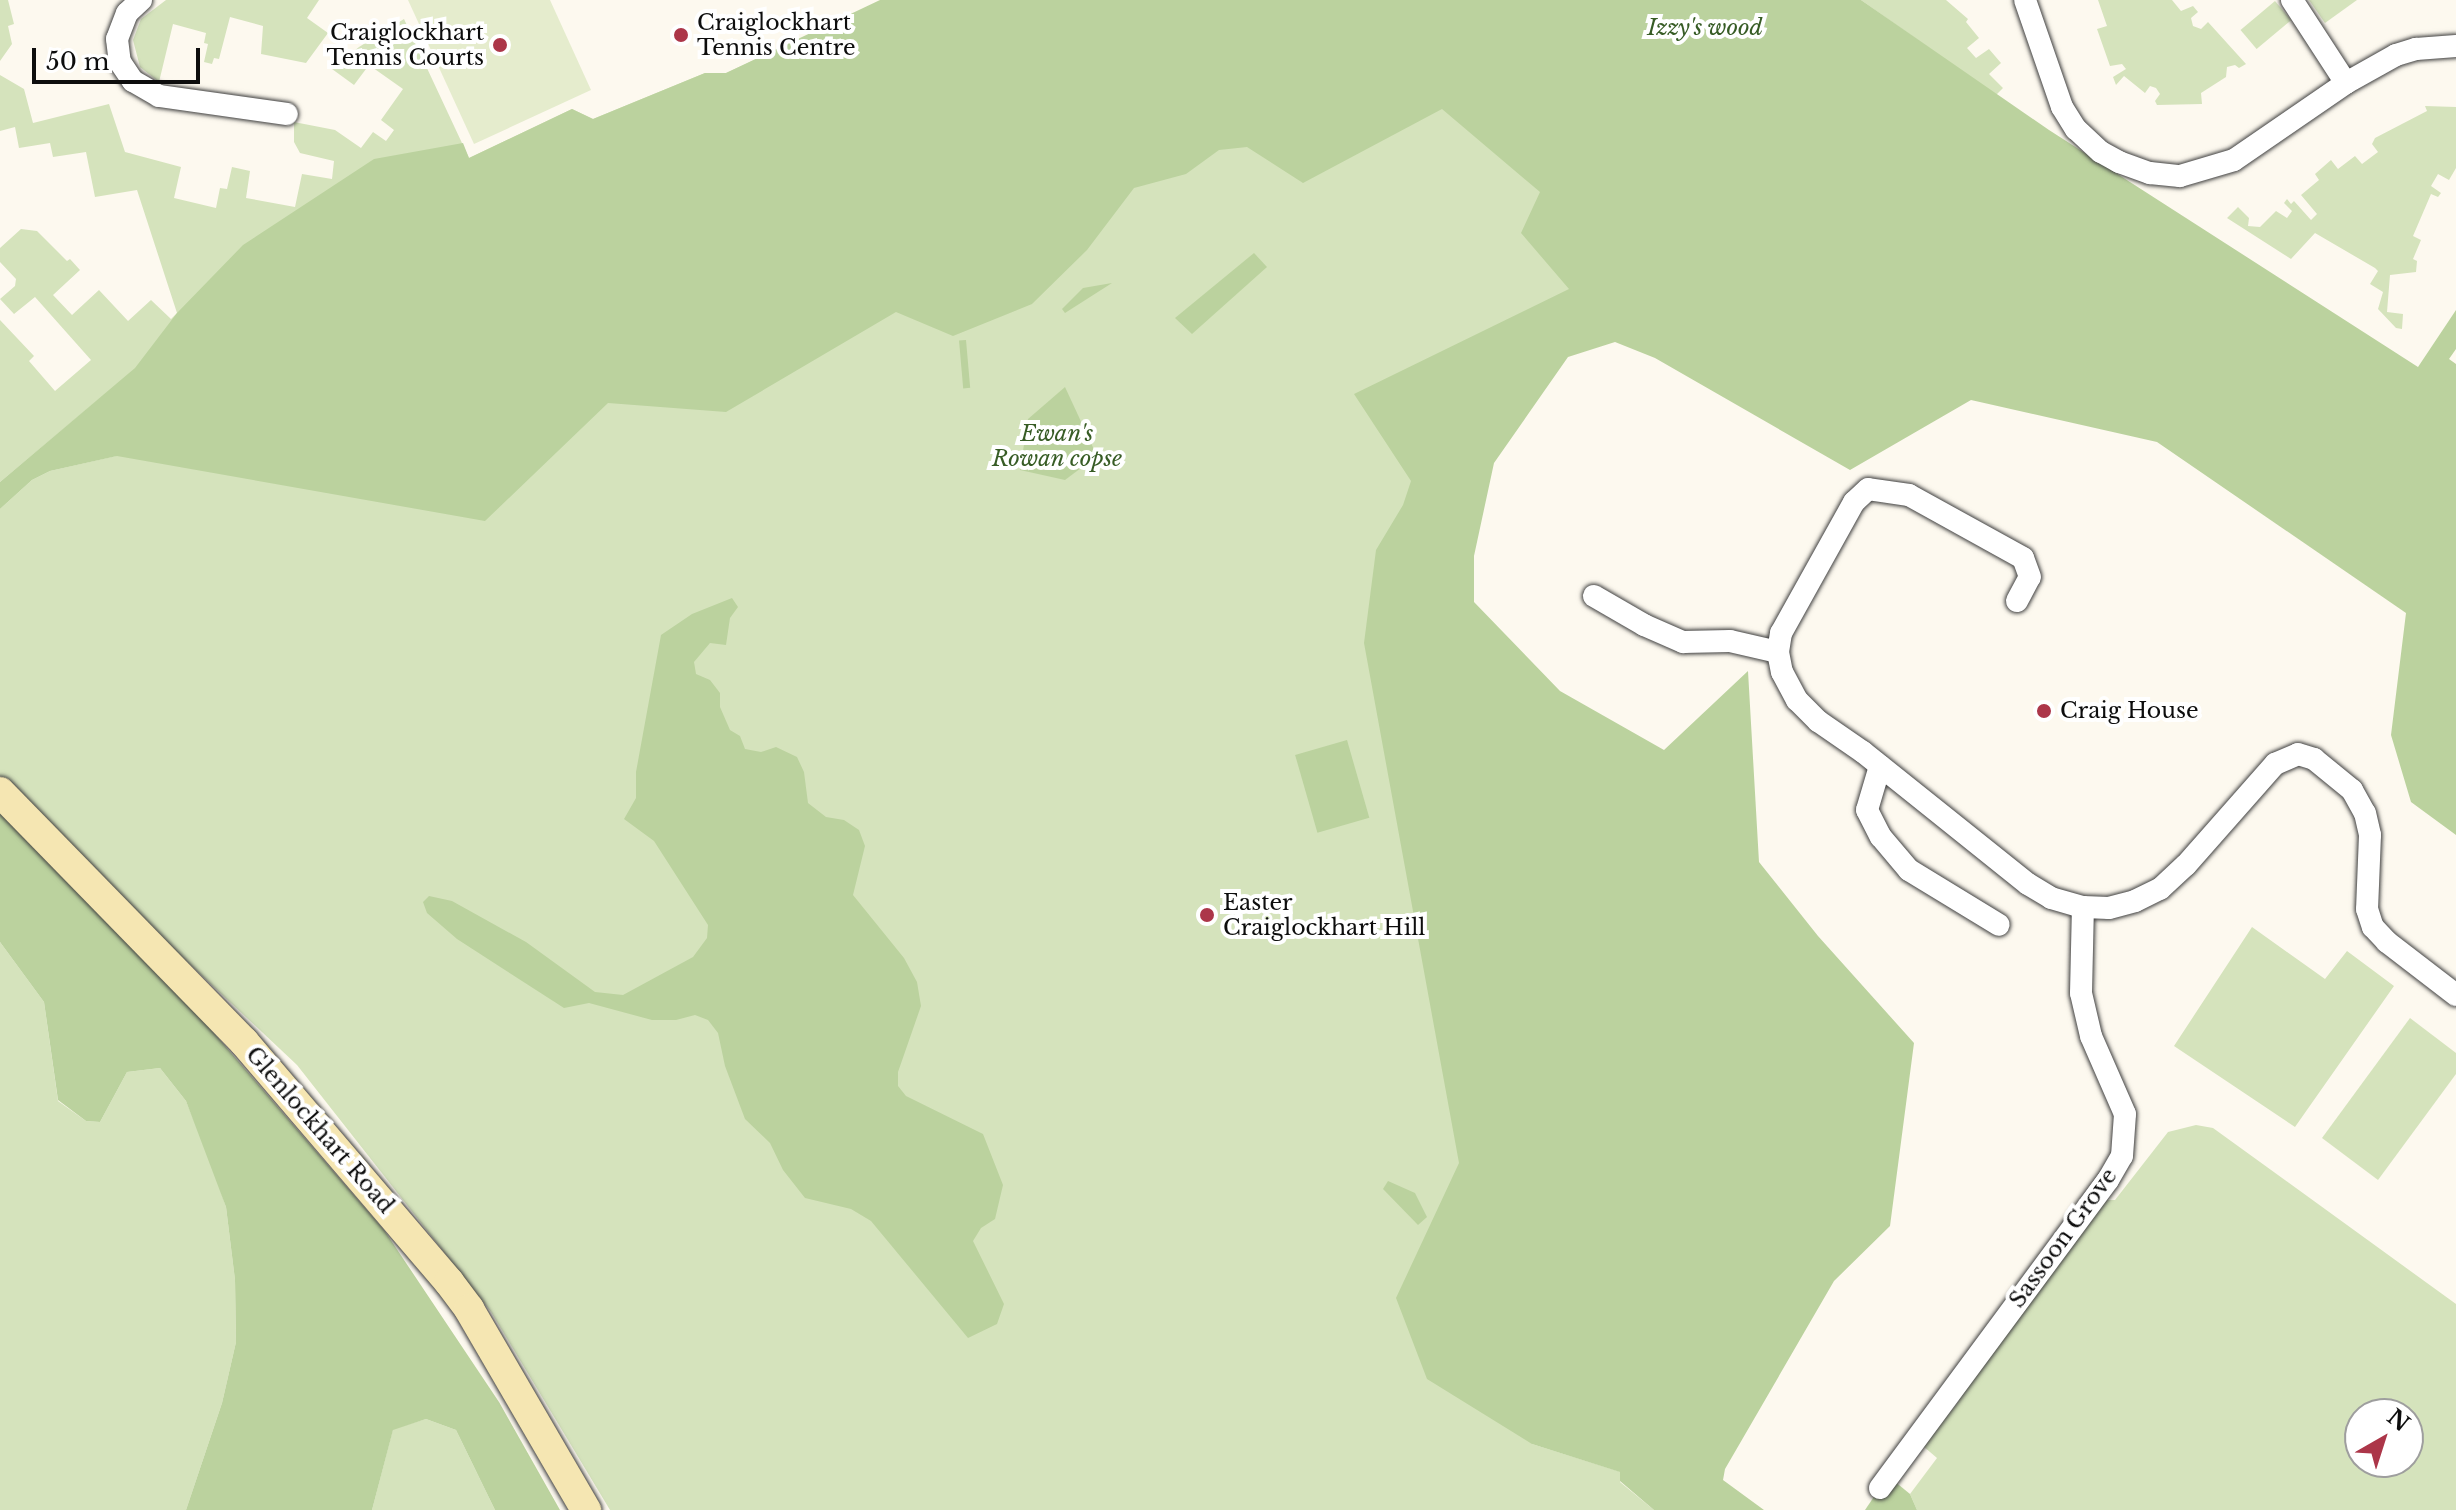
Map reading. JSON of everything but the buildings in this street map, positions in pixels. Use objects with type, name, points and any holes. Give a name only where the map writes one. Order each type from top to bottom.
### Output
[{"type":"street","points":[[141,0],[127,13],[117,39],[120,62],[133,81],[159,96],[287,114]]},
{"type":"street","points":[[2025,0],[2069,120],[2101,152],[2137,169],[2180,176],[2224,165],[2346,83],[2396,55],[2416,49],[2456,46]]},
{"type":"street","points":[[2292,0],[2346,83]]},
{"type":"street","points":[[2017,601],[2030,577],[2023,558],[1909,495],[1868,489],[1854,502],[1789,620],[1778,652],[1782,672],[1797,700],[1818,721],[1880,766],[2028,884],[2051,898],[2083,907],[2109,908],[2135,901],[2160,889],[2275,764],[2298,754],[2332,770],[2352,790],[2365,813],[2370,835],[2367,909],[2373,927],[2387,942],[2456,995]]},
{"type":"street","points":[[1594,596],[1644,625],[1683,642],[1730,641],[1778,652]]},
{"type":"street","points":[[1880,766],[1867,810],[1881,837],[1909,870],[1999,925]]},
{"type":"street","name":"Glenlockhart Road","points":[[0,792],[244,1042],[449,1282],[493,1350],[586,1510]]},
{"type":"street","name":"Sassoon Grove","points":[[1880,1488],[2108,1180],[2122,1156],[2125,1114],[2091,1036],[2081,993],[2083,907]]},
{"type":"green space","points":[[0,0],[8,0],[14,24],[8,26],[12,44],[0,61]]},
{"type":"green space","points":[[166,0],[319,0],[307,18],[328,33],[306,63],[261,54],[263,26],[230,17],[219,59],[214,58],[212,64],[204,62],[208,44],[204,43],[206,33],[173,24],[159,82],[140,67],[133,40],[141,19]]},
{"type":"green space","name":"Craiglockhart Tennis Courts","points":[[408,0],[550,0],[591,90],[474,144]]},
{"type":"green space","name":"Izzy's wood","points":[[880,0],[1861,0],[2049,130],[2418,367],[2456,310],[2456,349],[2449,359],[2456,364],[2456,835],[2411,802],[2391,735],[2406,613],[2157,442],[1971,400],[1850,470],[1655,358],[1615,342],[1568,357],[1494,463],[1474,556],[1474,602],[1560,691],[1664,750],[1748,671],[1759,862],[1818,936],[1914,1043],[1890,1226],[1834,1281],[1725,1469],[1723,1480],[1764,1510],[1654,1510],[1620,1481],[1620,1472],[1532,1444],[1427,1379],[1396,1298],[1459,1163],[1364,643],[1376,550],[1403,505],[1411,481],[1354,394],[1569,289],[1521,233],[1540,192],[1442,109],[1303,183],[1247,147],[1219,150],[1186,174],[1134,188],[1087,250],[1032,304],[953,336],[896,312],[726,412],[608,403],[485,521],[117,456],[50,471],[32,480],[0,509],[0,482],[135,368],[177,313],[243,245],[374,159],[463,143],[469,158],[572,109],[593,119],[705,73],[726,73]]},
{"type":"green space","name":"Izzy's wood","points":[[884,0],[1822,0],[1438,528],[1532,1444],[1621,1472],[1620,1482],[1654,1510],[610,1510],[491,1312],[297,1065],[100,880],[0,776],[0,509],[32,480],[50,471],[116,456],[99,399],[0,482],[0,320],[34,356],[29,361],[55,391],[91,360],[35,297],[14,314],[0,299],[15,286],[16,279],[0,262],[0,248],[21,229],[37,231],[67,261],[70,259],[80,270],[53,295],[72,315],[99,290],[128,321],[151,300],[171,319],[177,313],[137,190],[95,197],[86,152],[53,157],[50,143],[19,148],[15,127],[0,131],[0,75],[24,89],[33,123],[109,104],[125,152],[181,167],[174,198],[216,208],[220,188],[227,189],[232,167],[250,171],[246,198],[295,207],[302,174],[332,179],[334,161],[300,153],[294,142],[294,122],[335,130],[361,148],[373,132],[386,141],[394,130],[381,120],[403,89],[369,65],[354,85],[332,69],[359,47],[404,19],[469,158],[572,109],[593,119],[705,73],[726,73]]},
{"type":"green space","points":[[1861,0],[1946,0],[1968,19],[1966,22],[1979,38],[1967,48],[1976,58],[1989,49],[2001,63],[1989,74],[2003,88],[1996,95]]},
{"type":"green space","points":[[2098,0],[2172,0],[2181,11],[2193,6],[2198,12],[2191,18],[2193,26],[2201,29],[2208,22],[2246,64],[2239,68],[2235,65],[2227,67],[2226,77],[2201,93],[2202,104],[2157,105],[2155,101],[2160,94],[2156,88],[2150,86],[2145,93],[2124,76],[2116,85],[2113,77],[2126,69],[2122,64],[2110,66],[2097,29],[2107,26]]},
{"type":"green space","points":[[2309,0],[2357,0],[2325,23]]},
{"type":"green space","points":[[2275,1],[2291,20],[2257,49],[2241,30]]},
{"type":"green space","points":[[2425,106],[2456,107],[2456,168],[2449,180],[2438,174],[2431,186],[2441,193],[2438,197],[2431,194],[2413,236],[2421,240],[2413,259],[2417,261],[2416,272],[2390,275],[2387,312],[2403,314],[2402,329],[2396,328],[2378,309],[2383,292],[2370,284],[2378,271],[2375,268],[2315,233],[2291,259],[2227,218],[2238,207],[2249,218],[2248,226],[2260,227],[2276,211],[2287,218],[2292,211],[2284,203],[2287,199],[2291,204],[2294,201],[2311,220],[2317,214],[2301,195],[2319,180],[2315,174],[2331,160],[2338,169],[2355,156],[2362,164],[2378,152],[2372,144],[2375,138],[2427,111]]},
{"type":"green space","points":[[1254,253],[1267,267],[1192,334],[1175,318]]},
{"type":"green space","points":[[1112,283],[1065,313],[1062,309],[1083,288]]},
{"type":"green space","points":[[966,340],[970,388],[963,388],[959,341]]},
{"type":"green space","name":"Ewan's Rowan copse","points":[[1065,387],[1097,456],[1065,480],[1020,470],[1028,419]]},
{"type":"green space","points":[[732,598],[738,607],[730,618],[726,645],[710,643],[694,662],[696,674],[710,680],[720,693],[720,707],[730,730],[740,736],[745,749],[761,752],[776,747],[797,757],[804,772],[808,803],[826,817],[844,820],[859,830],[865,846],[853,895],[904,958],[917,982],[921,1006],[898,1072],[898,1086],[906,1096],[983,1134],[1003,1185],[995,1219],[981,1228],[973,1241],[1004,1304],[997,1324],[968,1338],[871,1221],[851,1209],[805,1198],[783,1170],[770,1143],[745,1119],[725,1066],[718,1033],[708,1020],[695,1015],[676,1020],[652,1020],[589,1003],[564,1008],[457,939],[427,913],[423,902],[429,896],[452,901],[526,942],[595,992],[623,995],[693,957],[707,938],[708,925],[654,841],[624,819],[636,798],[636,772],[661,635],[692,614]]},
{"type":"green space","points":[[1347,740],[1369,818],[1317,833],[1295,755]]},
{"type":"green space","points":[[0,812],[188,1003],[384,1230],[499,1402],[560,1510],[495,1510],[456,1430],[426,1419],[393,1430],[372,1510],[186,1510],[222,1403],[236,1342],[235,1280],[226,1207],[186,1101],[160,1068],[127,1072],[100,1122],[86,1121],[58,1100],[44,1002],[0,942]]},
{"type":"green space","points":[[2252,927],[2325,979],[2347,951],[2394,986],[2295,1127],[2174,1046]]},
{"type":"green space","points":[[0,942],[44,1002],[58,1101],[86,1121],[100,1122],[127,1072],[160,1068],[186,1101],[226,1207],[235,1280],[236,1342],[222,1403],[186,1510],[0,1510]]},
{"type":"green space","points":[[2410,1018],[2456,1053],[2456,1074],[2378,1180],[2322,1138]]},
{"type":"green space","points":[[2196,1125],[2213,1128],[2456,1304],[2456,1510],[1917,1510],[1910,1494],[1937,1458],[1923,1446],[1959,1401],[1959,1393],[2103,1200],[2115,1200],[2168,1132]]},
{"type":"green space","points":[[1388,1181],[1415,1193],[1427,1217],[1418,1225],[1383,1189]]},
{"type":"green space","points":[[426,1419],[456,1430],[495,1510],[372,1510],[393,1429]]},
{"type":"green space","points":[[1888,1476],[1910,1494],[1917,1510],[1865,1510]]},
{"type":"place","name":"Craiglockhart Tennis Centre","points":[[681,35]]},
{"type":"place","name":"Craiglockhart Tennis Courts","points":[[500,45]]},
{"type":"place","name":"Craig House","points":[[2044,711]]},
{"type":"place","name":"Easter Craiglockhart Hill","points":[[1207,915]]}]
